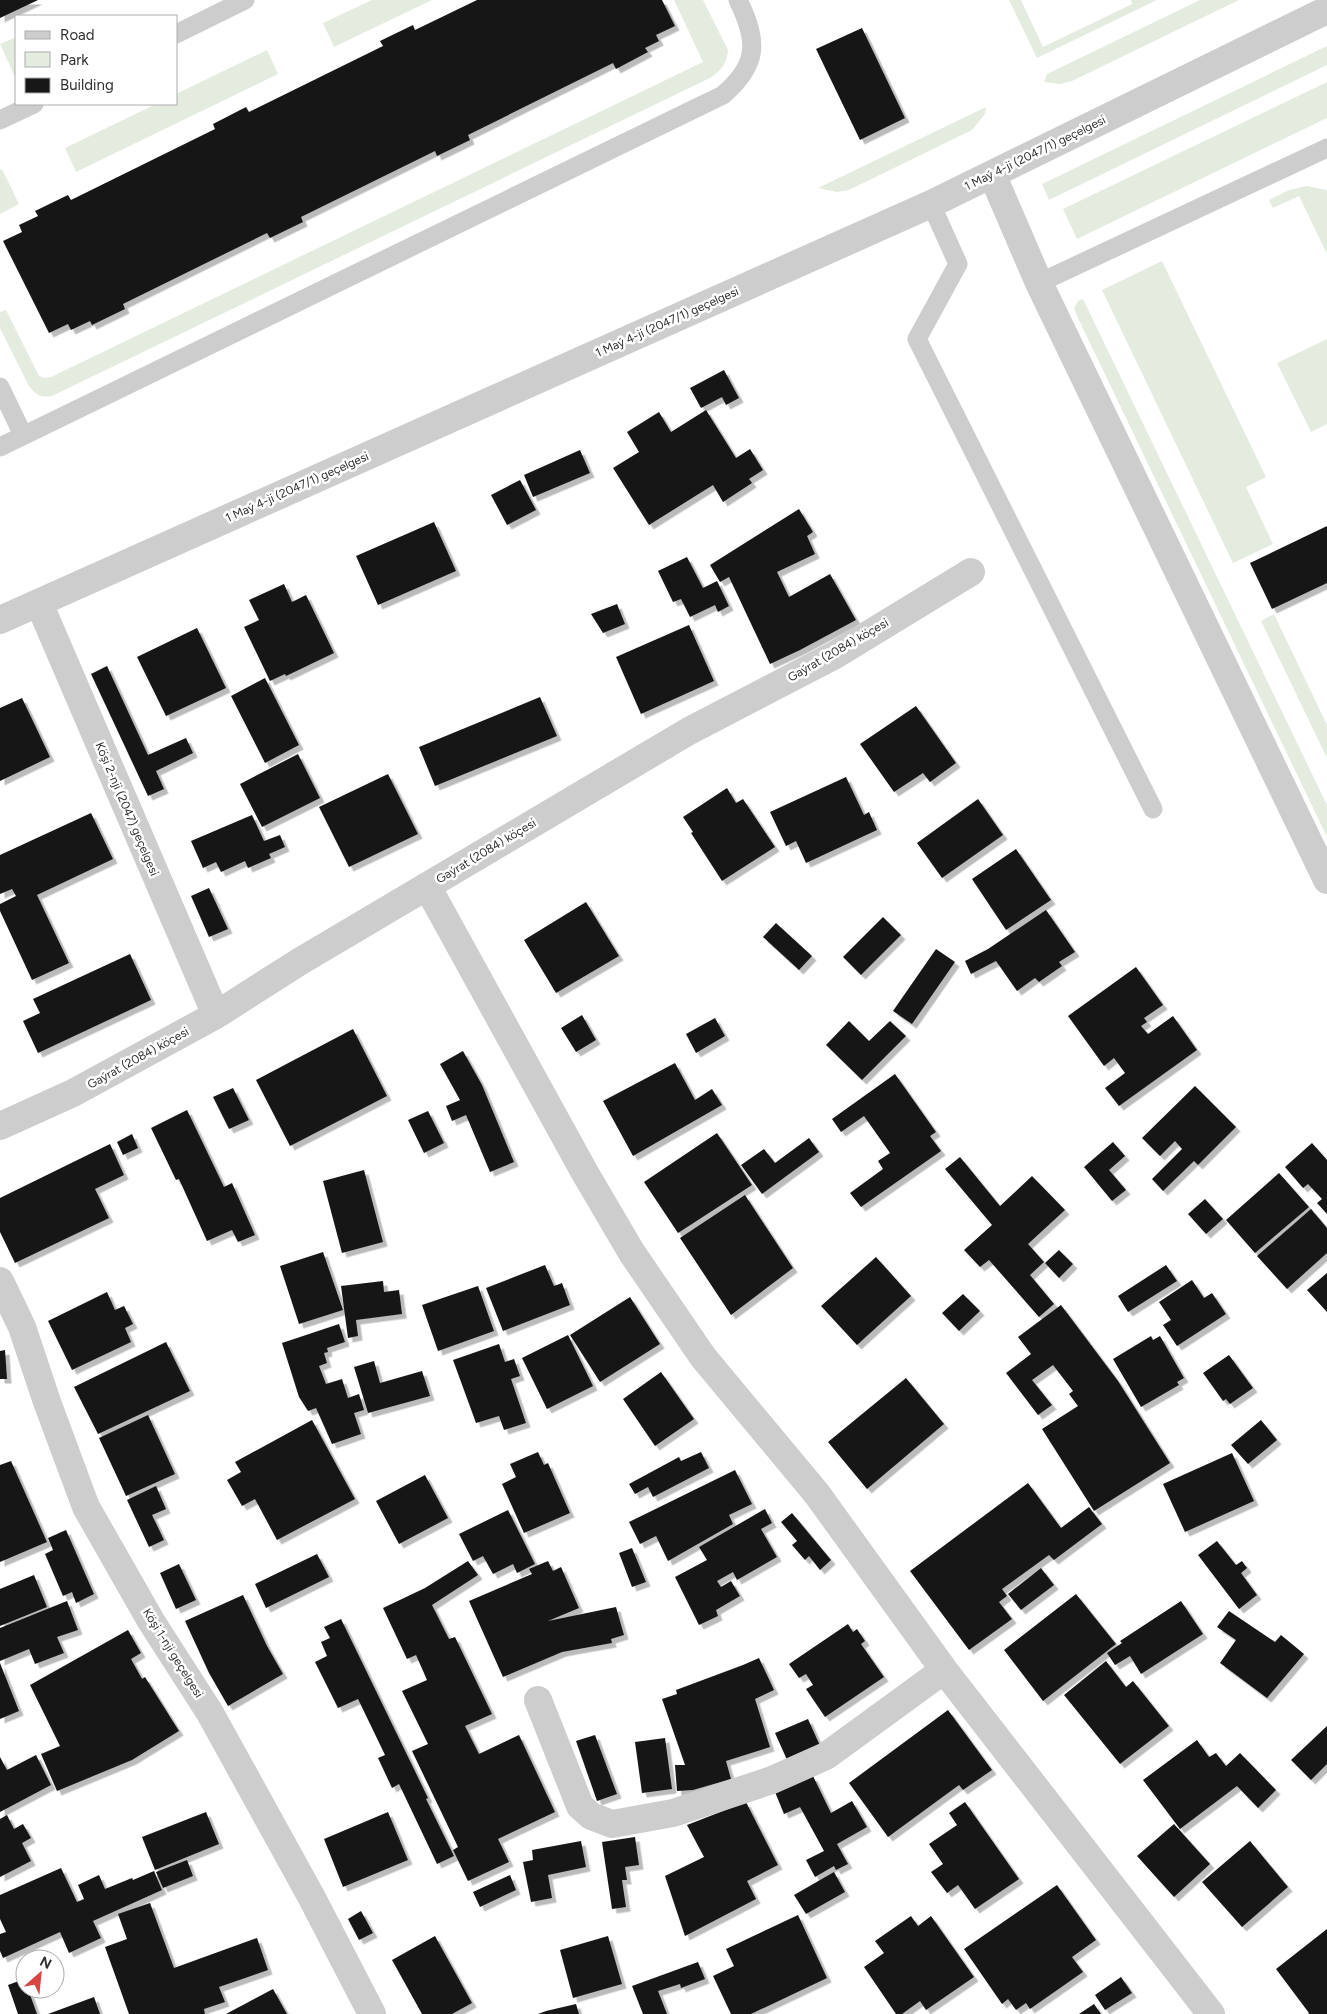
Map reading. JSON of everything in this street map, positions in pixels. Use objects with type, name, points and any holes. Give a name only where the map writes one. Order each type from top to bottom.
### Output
[{"type":"street","name":"1 Maý 4-ji (2047/1) geçelgesi","points":[[0,620],[931,204],[1327,10]]},
{"type":"street","points":[[992,174],[1039,283],[1327,880]]},
{"type":"street","name":"Gaýrat (2084) köçesi","points":[[0,1126],[73,1094],[216,1015],[299,962],[689,731],[835,654],[971,572]]},
{"type":"street","name":"Köşi 2-nji (2047) geçelgesi","points":[[38,603],[216,1015]]},
{"type":"street","points":[[427,886],[585,1173],[632,1253],[703,1357],[817,1494],[944,1670],[1211,2014]]},
{"type":"street","name":"Köşi 1-nji geçelgesi","points":[[0,1281],[22,1328],[86,1507],[151,1621],[210,1713],[312,1898],[372,2014]]},
{"type":"street","points":[[538,1700],[580,1806],[592,1816],[612,1824],[673,1813],[772,1780],[826,1756],[944,1670]]},
{"type":"lane","points":[[178,33],[245,0]]},
{"type":"lane","points":[[0,447],[723,95],[736,83],[746,68],[752,49],[750,24],[738,0]]},
{"type":"lane","points":[[0,120],[32,105]]},
{"type":"lane","points":[[1039,283],[1327,148]]},
{"type":"lane","points":[[931,204],[958,264],[917,339],[1153,809]]},
{"type":"lane","points":[[0,387],[23,435]]},
{"type":"green space","points":[[372,0],[432,0],[334,47],[323,23]]},
{"type":"green space","points":[[674,0],[703,0],[728,50],[723,66],[710,78],[52,396],[45,397],[39,395],[29,386],[0,328],[0,312],[6,310],[39,376],[44,378],[51,377],[703,62]]},
{"type":"green space","points":[[1009,0],[1021,0],[1043,47],[1132,4],[1131,0],[1157,0],[1037,58]]},
{"type":"green space","points":[[1200,0],[1239,0],[1072,81],[1060,84],[1044,82],[1047,74]]},
{"type":"green space","points":[[15,37],[15,77],[0,44]]},
{"type":"green space","points":[[1327,46],[1327,65],[1049,200],[1042,184]]},
{"type":"green space","points":[[267,50],[278,74],[76,172],[65,148],[154,105],[178,105],[178,93]]},
{"type":"green space","points":[[1327,82],[1327,118],[1077,239],[1063,209]]},
{"type":"green space","points":[[986,107],[985,114],[972,130],[849,190],[837,192],[818,188]]},
{"type":"green space","points":[[0,169],[3,171],[19,204],[0,214]]},
{"type":"green space","points":[[1307,186],[1327,190],[1327,254],[1299,196],[1273,208],[1269,200],[1289,190]]},
{"type":"green space","points":[[1162,261],[1266,477],[1246,487],[1273,544],[1233,563],[1102,290]]},
{"type":"green space","points":[[1083,299],[1327,805],[1327,837],[1077,316],[1074,308],[1078,301]]},
{"type":"green space","points":[[1327,339],[1327,424],[1311,432],[1277,363]]},
{"type":"green space","points":[[1274,614],[1327,725],[1327,758],[1261,621]]},
{"type":"building","points":[[0,0],[38,0],[0,18]]},
{"type":"building","points":[[477,0],[662,0],[675,26],[656,35],[659,41],[645,48],[648,52],[616,69],[613,63],[468,135],[470,140],[437,156],[435,151],[301,217],[303,222],[270,238],[267,233],[123,304],[125,309],[92,325],[90,321],[71,330],[68,324],[49,333],[3,241],[22,232],[19,225],[38,216],[35,211],[68,195],[71,200],[215,129],[213,124],[246,107],[249,112],[383,46],[380,41],[413,25],[415,30]]},
{"type":"building","points":[[862,28],[905,118],[860,140],[816,49]]},
{"type":"building","points":[[724,370],[739,398],[726,405],[722,397],[701,408],[690,388]]},
{"type":"building","points":[[706,410],[736,458],[750,449],[763,470],[749,479],[752,483],[723,502],[713,485],[649,525],[613,468],[639,452],[627,432],[659,412],[671,432]]},
{"type":"building","points":[[580,450],[590,473],[533,497],[524,475]]},
{"type":"building","points":[[520,480],[536,510],[507,525],[491,495]]},
{"type":"building","points":[[799,509],[813,532],[807,536],[815,554],[777,572],[789,597],[830,574],[856,620],[770,664],[729,577],[720,582],[710,565]]},
{"type":"building","points":[[434,522],[456,571],[378,605],[356,556]]},
{"type":"building","points":[[1327,526],[1327,583],[1272,609],[1250,563]]},
{"type":"building","points":[[687,557],[703,588],[717,581],[729,606],[718,612],[715,605],[690,617],[681,599],[673,602],[658,571]]},
{"type":"building","points":[[284,584],[292,602],[306,595],[334,653],[286,676],[285,674],[270,681],[244,627],[259,620],[249,600]]},
{"type":"building","points":[[617,604],[625,624],[603,633],[591,614]]},
{"type":"building","points":[[689,625],[714,681],[641,714],[616,657]]},
{"type":"building","points":[[197,628],[226,688],[166,716],[137,657]]},
{"type":"building","points":[[107,666],[148,755],[186,738],[193,753],[156,771],[164,789],[148,796],[91,674]]},
{"type":"building","points":[[265,678],[299,745],[265,763],[231,696]]},
{"type":"building","points":[[540,697],[557,736],[435,786],[419,747]]},
{"type":"building","points":[[22,698],[50,757],[0,781],[0,708]]},
{"type":"building","points":[[916,706],[956,763],[930,782],[923,773],[894,792],[860,744]]},
{"type":"building","points":[[298,754],[320,798],[262,827],[240,784]]},
{"type":"building","points":[[388,774],[418,834],[349,867],[319,807]]},
{"type":"building","points":[[846,777],[864,815],[869,812],[877,830],[806,863],[796,841],[786,846],[770,812]]},
{"type":"building","points":[[727,788],[736,803],[743,799],[775,847],[722,881],[683,817]]},
{"type":"building","points":[[978,799],[1003,835],[942,878],[917,843]]},
{"type":"building","points":[[91,813],[113,859],[37,895],[69,963],[32,980],[0,911],[0,904],[16,896],[12,889],[0,894],[0,855]]},
{"type":"building","points":[[252,815],[264,841],[280,835],[285,847],[269,854],[271,858],[248,868],[245,861],[221,872],[216,862],[203,868],[191,841]]},
{"type":"building","points":[[1016,849],[1051,900],[1006,930],[972,879]]},
{"type":"building","points":[[209,888],[228,929],[209,937],[191,896]]},
{"type":"building","points":[[586,902],[619,956],[556,993],[524,940]]},
{"type":"building","points":[[1046,910],[1075,952],[1059,962],[1062,966],[1039,982],[1035,978],[1017,991],[996,961],[971,974],[965,961],[988,949]]},
{"type":"building","points":[[883,917],[901,935],[861,975],[843,957]]},
{"type":"building","points":[[776,923],[812,956],[799,970],[763,937]]},
{"type":"building","points":[[936,949],[955,962],[912,1024],[893,1011]]},
{"type":"building","points":[[130,954],[151,1000],[38,1053],[23,1021],[40,1013],[33,999]]},
{"type":"building","points":[[1136,967],[1163,1005],[1144,1018],[1147,1022],[1141,1026],[1148,1034],[1173,1016],[1197,1050],[1119,1106],[1105,1088],[1125,1073],[1114,1058],[1104,1066],[1068,1016]]},
{"type":"building","points":[[582,1015],[596,1040],[576,1052],[561,1028]]},
{"type":"building","points":[[715,1018],[725,1036],[696,1053],[686,1034]]},
{"type":"building","points":[[849,1021],[869,1041],[890,1021],[906,1036],[862,1080],[826,1045]]},
{"type":"building","points":[[353,1029],[387,1096],[290,1146],[256,1080]]},
{"type":"building","points":[[463,1051],[482,1085],[514,1162],[490,1172],[466,1115],[452,1121],[446,1106],[460,1100],[440,1064]]},
{"type":"building","points":[[675,1063],[695,1100],[712,1089],[722,1105],[633,1156],[603,1101]]},
{"type":"building","points":[[895,1074],[936,1132],[930,1136],[941,1151],[861,1207],[850,1193],[883,1169],[878,1161],[890,1153],[864,1116],[841,1132],[832,1119]]},
{"type":"building","points":[[1195,1086],[1236,1127],[1198,1165],[1194,1161],[1163,1191],[1152,1179],[1182,1149],[1175,1141],[1160,1156],[1142,1138]]},
{"type":"building","points":[[233,1088],[249,1120],[229,1129],[213,1097]]},
{"type":"building","points":[[187,1110],[224,1187],[232,1183],[255,1235],[238,1242],[232,1230],[207,1241],[179,1179],[176,1180],[151,1128]]},
{"type":"building","points":[[428,1111],[444,1143],[424,1153],[408,1120]]},
{"type":"building","points":[[717,1133],[752,1185],[678,1233],[644,1182]]},
{"type":"building","points":[[132,1134],[138,1148],[123,1155],[117,1142]]},
{"type":"building","points":[[809,1138],[819,1152],[762,1194],[741,1165],[764,1149],[775,1163]]},
{"type":"building","points":[[1113,1142],[1125,1156],[1109,1170],[1126,1190],[1112,1201],[1084,1167]]},
{"type":"building","points":[[1312,1143],[1327,1160],[1327,1214],[1317,1203],[1322,1199],[1308,1184],[1303,1188],[1285,1167]]},
{"type":"building","points":[[110,1144],[124,1175],[95,1189],[109,1218],[15,1263],[0,1232],[0,1198]]},
{"type":"building","points":[[960,1157],[1000,1206],[1032,1176],[1065,1210],[1028,1244],[1044,1262],[1030,1275],[1054,1304],[1039,1317],[989,1260],[980,1267],[964,1250],[992,1225],[945,1169]]},
{"type":"building","points":[[364,1170],[383,1242],[342,1253],[323,1181]]},
{"type":"building","points":[[1279,1173],[1309,1207],[1255,1253],[1226,1220]]},
{"type":"building","points":[[745,1195],[793,1268],[731,1315],[680,1238]]},
{"type":"building","points":[[1205,1199],[1223,1219],[1206,1234],[1188,1214]]},
{"type":"building","points":[[1311,1209],[1327,1228],[1327,1253],[1287,1289],[1257,1256]]},
{"type":"building","points":[[1059,1250],[1073,1264],[1059,1278],[1045,1263]]},
{"type":"building","points":[[323,1252],[343,1310],[299,1324],[280,1266]]},
{"type":"building","points":[[876,1257],[911,1296],[857,1345],[821,1306]]},
{"type":"building","points":[[545,1265],[554,1286],[562,1283],[570,1305],[503,1331],[486,1288]]},
{"type":"building","points":[[1166,1265],[1177,1281],[1128,1312],[1118,1296]]},
{"type":"building","points":[[1327,1273],[1327,1312],[1307,1290]]},
{"type":"building","points":[[1192,1280],[1204,1298],[1212,1293],[1226,1314],[1177,1346],[1163,1325],[1171,1320],[1159,1302]]},
{"type":"building","points":[[383,1281],[384,1292],[399,1290],[402,1314],[356,1320],[358,1336],[348,1338],[341,1286]]},
{"type":"building","points":[[478,1286],[494,1331],[438,1351],[422,1305]]},
{"type":"building","points":[[107,1292],[115,1310],[124,1306],[133,1324],[125,1328],[131,1342],[72,1370],[48,1321]]},
{"type":"building","points":[[963,1294],[980,1311],[959,1331],[942,1313]]},
{"type":"building","points":[[630,1297],[660,1344],[600,1382],[570,1335]]},
{"type":"building","points":[[1061,1305],[1118,1381],[1170,1463],[1094,1511],[1042,1429],[1078,1406],[1069,1394],[1073,1391],[1053,1365],[1032,1380],[1052,1405],[1038,1415],[1006,1373],[1031,1354],[1018,1337]]},
{"type":"building","points":[[339,1324],[345,1342],[327,1348],[328,1352],[324,1353],[327,1363],[319,1366],[326,1384],[342,1379],[348,1398],[359,1394],[364,1410],[354,1413],[361,1434],[332,1444],[316,1408],[308,1411],[299,1397],[282,1343]]},
{"type":"building","points":[[568,1335],[593,1386],[547,1409],[522,1358]]},
{"type":"building","points":[[1151,1336],[1153,1340],[1160,1336],[1184,1378],[1177,1382],[1179,1385],[1141,1407],[1113,1359]]},
{"type":"building","points":[[166,1342],[190,1391],[98,1434],[74,1387]]},
{"type":"building","points":[[499,1344],[505,1362],[514,1359],[520,1376],[511,1379],[526,1423],[504,1430],[499,1416],[476,1423],[453,1360]]},
{"type":"building","points":[[5,1350],[7,1379],[0,1379],[0,1351]]},
{"type":"building","points":[[1229,1355],[1253,1388],[1230,1404],[1226,1399],[1223,1401],[1203,1373]]},
{"type":"building","points":[[374,1361],[380,1383],[422,1371],[430,1396],[368,1413],[354,1367]]},
{"type":"building","points":[[661,1372],[694,1419],[655,1446],[623,1399]]},
{"type":"building","points":[[906,1378],[944,1424],[867,1489],[828,1442]]},
{"type":"building","points":[[148,1415],[175,1474],[126,1496],[99,1438]]},
{"type":"building","points":[[312,1420],[355,1499],[277,1540],[255,1499],[242,1506],[227,1480],[241,1472],[235,1462]]},
{"type":"building","points":[[1261,1420],[1277,1440],[1248,1464],[1231,1445]]},
{"type":"building","points":[[538,1452],[544,1465],[548,1463],[570,1513],[524,1533],[502,1484],[516,1477],[510,1464]]},
{"type":"building","points":[[701,1452],[709,1468],[653,1497],[648,1487],[635,1494],[629,1484],[679,1457],[681,1461]]},
{"type":"building","points":[[1232,1453],[1254,1501],[1185,1532],[1163,1484]]},
{"type":"building","points":[[11,1461],[47,1542],[0,1562],[0,1465]]},
{"type":"building","points":[[735,1470],[752,1504],[729,1515],[733,1524],[668,1561],[656,1536],[640,1544],[629,1522]]},
{"type":"building","points":[[425,1475],[448,1518],[399,1544],[376,1501]]},
{"type":"building","points":[[1028,1483],[1061,1528],[1089,1507],[1102,1524],[1054,1560],[1049,1555],[1002,1589],[1007,1596],[999,1602],[1012,1619],[969,1650],[910,1571]]},
{"type":"building","points":[[156,1486],[166,1509],[152,1515],[164,1540],[149,1547],[127,1500]]},
{"type":"building","points":[[765,1509],[772,1523],[761,1529],[777,1557],[737,1580],[733,1572],[717,1581],[721,1587],[731,1581],[740,1596],[716,1610],[718,1616],[699,1625],[675,1577],[707,1560],[699,1547]]},
{"type":"building","points":[[508,1510],[535,1564],[517,1573],[513,1564],[493,1574],[483,1556],[473,1561],[459,1534]]},
{"type":"building","points":[[792,1513],[831,1560],[820,1570],[809,1556],[805,1560],[792,1545],[797,1541],[781,1522]]},
{"type":"building","points":[[66,1530],[94,1594],[76,1603],[72,1592],[63,1596],[45,1554],[53,1550],[48,1538]]},
{"type":"building","points":[[1217,1541],[1236,1565],[1242,1561],[1247,1568],[1241,1573],[1257,1595],[1239,1609],[1198,1555]]},
{"type":"building","points":[[632,1548],[646,1582],[632,1587],[619,1553]]},
{"type":"building","points":[[317,1554],[329,1577],[266,1608],[255,1584]]},
{"type":"building","points":[[468,1561],[478,1575],[432,1605],[449,1639],[455,1637],[492,1714],[465,1726],[479,1754],[519,1735],[555,1812],[498,1839],[509,1862],[468,1881],[453,1850],[458,1847],[412,1751],[428,1744],[402,1691],[427,1680],[416,1655],[407,1659],[383,1608],[425,1588]]},
{"type":"building","points":[[548,1561],[553,1571],[561,1567],[579,1608],[548,1621],[616,1607],[624,1635],[611,1639],[612,1643],[562,1652],[503,1677],[469,1601],[532,1574],[529,1569]]},
{"type":"building","points":[[179,1564],[196,1600],[176,1609],[160,1573]]},
{"type":"building","points":[[1041,1568],[1054,1585],[1021,1610],[1008,1594]]},
{"type":"building","points":[[34,1575],[47,1607],[0,1626],[0,1589]]},
{"type":"building","points":[[1076,1594],[1116,1644],[1043,1701],[1004,1650]]},
{"type":"building","points":[[243,1595],[267,1646],[283,1674],[228,1706],[209,1673],[185,1621]]},
{"type":"building","points":[[67,1601],[78,1630],[57,1637],[64,1653],[35,1664],[29,1649],[0,1661],[0,1628]]},
{"type":"building","points":[[1181,1601],[1203,1634],[1141,1674],[1130,1656],[1115,1665],[1107,1653],[1122,1643],[1120,1641]]},
{"type":"building","points":[[1229,1611],[1275,1642],[1281,1635],[1304,1654],[1267,1698],[1220,1663],[1236,1640],[1217,1627]]},
{"type":"building","points":[[341,1619],[454,1856],[437,1864],[399,1784],[392,1788],[378,1758],[385,1755],[358,1699],[338,1708],[315,1662],[327,1656],[321,1642],[330,1638],[324,1627]]},
{"type":"building","points":[[848,1624],[853,1632],[857,1629],[865,1641],[861,1644],[884,1677],[825,1717],[806,1689],[813,1685],[806,1674],[799,1678],[789,1664]]},
{"type":"building","points":[[128,1630],[141,1653],[131,1659],[142,1679],[145,1677],[179,1731],[132,1760],[57,1791],[41,1754],[60,1746],[30,1685]]},
{"type":"building","points":[[759,1658],[774,1690],[755,1699],[770,1747],[726,1761],[731,1779],[693,1790],[677,1791],[675,1765],[685,1765],[662,1699],[677,1694],[676,1690]]},
{"type":"building","points":[[1106,1661],[1126,1687],[1133,1681],[1169,1726],[1120,1764],[1064,1695]]},
{"type":"building","points":[[0,1663],[19,1711],[0,1719]]},
{"type":"building","points":[[948,1710],[992,1770],[963,1790],[959,1785],[888,1837],[849,1783]]},
{"type":"building","points":[[808,1719],[821,1748],[788,1762],[775,1733]]},
{"type":"building","points":[[1327,1726],[1327,1764],[1311,1780],[1291,1760]]},
{"type":"building","points":[[595,1735],[617,1794],[597,1801],[576,1741]]},
{"type":"building","points":[[665,1738],[672,1789],[642,1793],[635,1742]]},
{"type":"building","points":[[1197,1740],[1209,1757],[1216,1753],[1226,1766],[1240,1753],[1276,1790],[1258,1808],[1237,1786],[1180,1829],[1143,1780]]},
{"type":"building","points":[[36,1755],[51,1785],[0,1812],[0,1757],[7,1770]]},
{"type":"building","points":[[813,1776],[831,1813],[852,1801],[867,1827],[837,1844],[848,1864],[836,1870],[834,1866],[815,1877],[806,1860],[824,1851],[800,1807],[784,1814],[775,1792]]},
{"type":"building","points":[[746,1802],[778,1865],[747,1881],[756,1899],[685,1936],[665,1876],[704,1857],[687,1825]]},
{"type":"building","points":[[965,1802],[1019,1879],[975,1909],[958,1885],[947,1893],[931,1872],[943,1864],[929,1844],[957,1825],[949,1813]]},
{"type":"building","points":[[206,1812],[219,1844],[155,1870],[142,1837]]},
{"type":"building","points":[[388,1812],[408,1860],[343,1887],[324,1839]]},
{"type":"building","points":[[7,1815],[14,1829],[23,1824],[31,1838],[22,1843],[31,1861],[0,1877],[0,1819]]},
{"type":"building","points":[[1174,1824],[1210,1864],[1174,1897],[1137,1856]]},
{"type":"building","points":[[635,1837],[639,1865],[625,1867],[627,1880],[622,1880],[626,1907],[612,1909],[602,1842]]},
{"type":"building","points":[[581,1841],[586,1867],[548,1875],[552,1898],[531,1902],[523,1862],[533,1860],[532,1850]]},
{"type":"building","points":[[1250,1841],[1288,1887],[1242,1927],[1202,1882]]},
{"type":"building","points":[[187,1860],[193,1876],[163,1888],[156,1872]]},
{"type":"building","points":[[61,1868],[77,1902],[84,1899],[78,1885],[99,1875],[105,1889],[154,1871],[162,1890],[93,1921],[101,1938],[69,1953],[60,1932],[23,1949],[15,1949],[15,1953],[3,1958],[0,1951],[0,1934],[6,1932],[0,1919],[0,1895]]},
{"type":"building","points":[[834,1872],[845,1892],[806,1914],[794,1895]]},
{"type":"building","points":[[510,1875],[516,1890],[480,1907],[473,1892]]},
{"type":"building","points":[[1057,1885],[1096,1940],[1072,1957],[1083,1972],[1030,2009],[1026,2003],[1016,2010],[1008,1999],[1002,2004],[964,1949]]},
{"type":"building","points":[[150,1903],[174,1968],[257,1938],[268,1970],[219,1987],[225,2002],[204,2009],[205,2014],[129,2014],[105,1947],[127,1939],[118,1914]]},
{"type":"building","points":[[361,1911],[373,1933],[359,1940],[348,1919]]},
{"type":"building","points":[[798,1915],[827,1978],[751,2014],[731,2014],[713,1976],[734,1966],[726,1949]]},
{"type":"building","points":[[911,1916],[918,1926],[931,1916],[974,1977],[926,2010],[920,2001],[902,2014],[896,2014],[864,1967],[884,1953],[875,1941]]},
{"type":"building","points":[[1327,1929],[1327,2014],[1308,2014],[1276,1969]]},
{"type":"building","points":[[435,1936],[472,2003],[452,2014],[422,2014],[392,1960]]},
{"type":"building","points":[[608,1936],[622,1984],[573,1998],[560,1950]]},
{"type":"building","points":[[698,1962],[705,1979],[681,1988],[680,1984],[658,1991],[667,2014],[643,2014],[632,1986]]},
{"type":"building","points":[[1121,1977],[1132,1993],[1105,2010],[1095,1995]]},
{"type":"building","points":[[15,1982],[15,1999],[32,1999],[37,2014],[18,2014],[8,1985]]},
{"type":"building","points":[[273,1989],[287,2014],[226,2014]]},
{"type":"building","points":[[94,1997],[100,2014],[48,2014]]},
{"type":"building","points":[[576,2004],[579,2014],[538,2014],[546,2011]]},
{"type":"building","points":[[1094,2004],[1101,2014],[1079,2014]]}]
